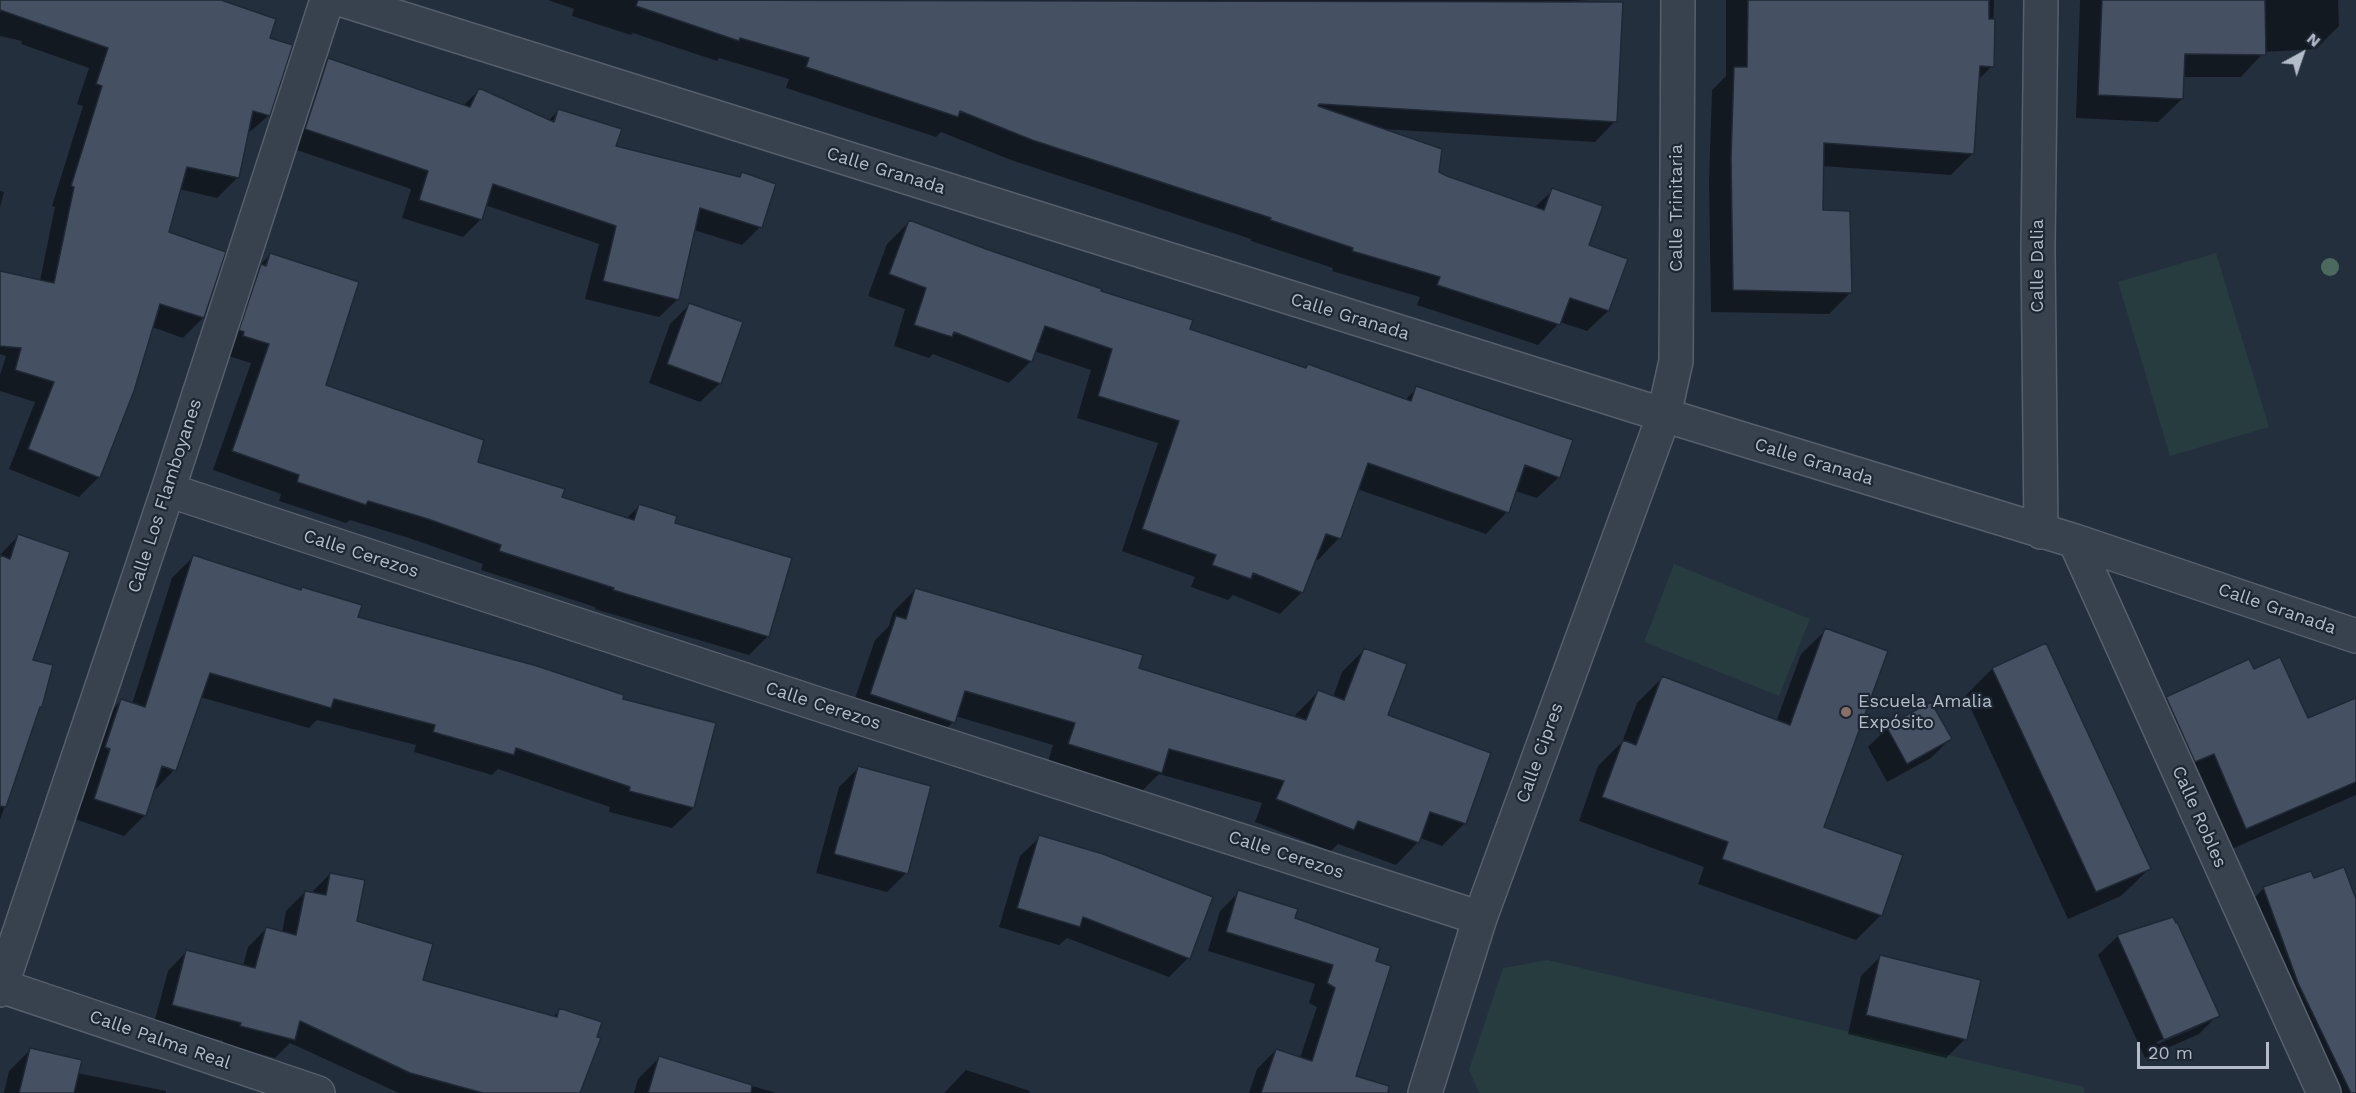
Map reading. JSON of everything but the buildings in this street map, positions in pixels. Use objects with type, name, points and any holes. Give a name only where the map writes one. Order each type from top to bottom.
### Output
[{"type":"street","name":"Calle Los Flamboyanes","points":[[1,988],[168,490],[327,0]]},
{"type":"street","name":"Calle Granada","points":[[343,0],[1664,416],[2075,541],[2356,636]]},
{"type":"street","name":"Calle Trinitaria","points":[[1664,416],[1676,361],[1678,0]]},
{"type":"street","name":"Calle Dalia","points":[[2041,0],[2038,248],[2041,532]]},
{"type":"street","name":"Calle Cipres","points":[[1425,1093],[1480,918],[1664,416]]},
{"type":"street","name":"Calle Cerezos","points":[[168,490],[824,706],[1480,918]]},
{"type":"street","name":"Calle Robles","points":[[2075,541],[2324,1093]]},
{"type":"street","name":"Calle Palma Real","points":[[1,988],[318,1093]]},
{"type":"green space","points":[[2216,253],[2269,427],[2170,456],[2118,282]]},
{"type":"green space","points":[[1674,564],[1810,619],[1779,696],[1644,642]]},
{"type":"green space","points":[[1547,960],[2083,1087],[2085,1093],[1479,1093],[1469,1070],[1503,968]]},
{"type":"place","name":"Escuela Amalia Expósito","points":[[1846,712]]}]
